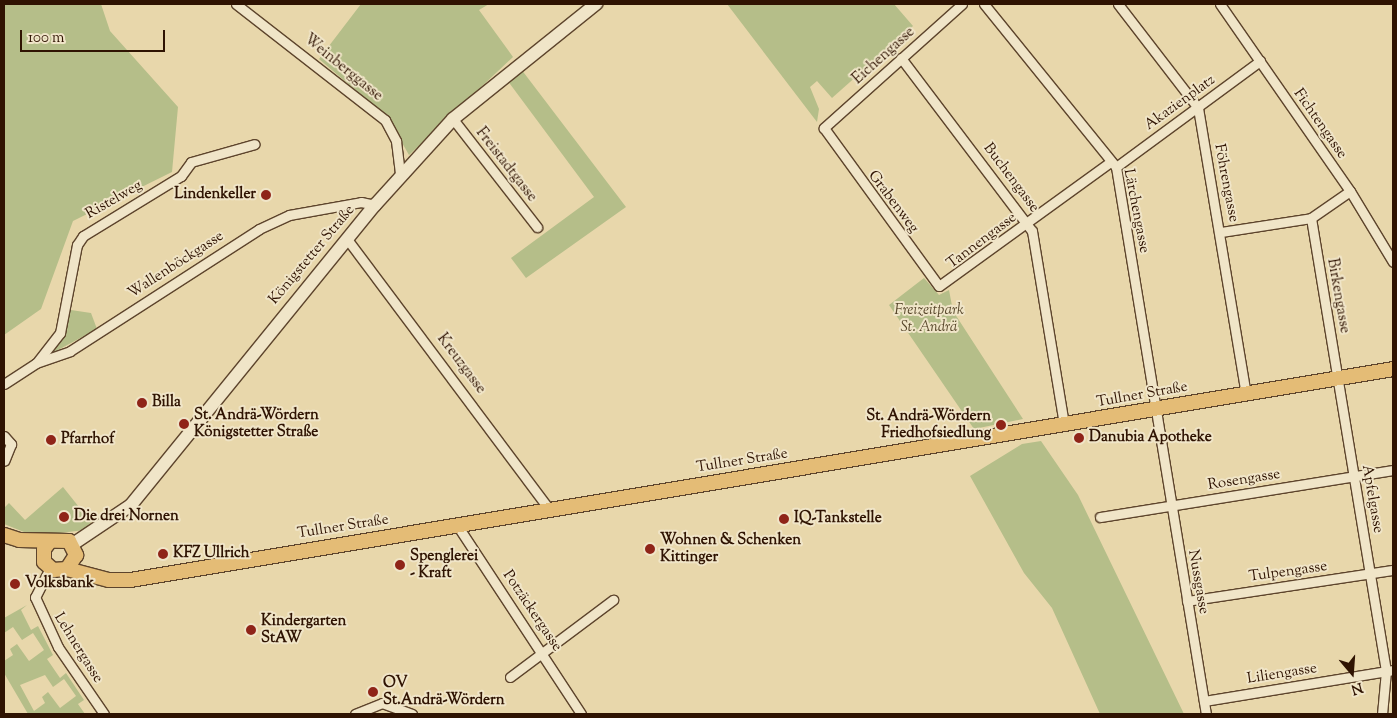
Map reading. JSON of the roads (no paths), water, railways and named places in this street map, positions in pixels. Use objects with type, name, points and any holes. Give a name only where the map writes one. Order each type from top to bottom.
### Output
[{"type":"main road","name":"Königstetter Straße","points":[[74,550],[131,505],[400,175],[453,119],[596,4]]},
{"type":"main road","name":"Tullner Straße","points":[[47,563],[97,577],[131,580],[1393,369]]},
{"type":"main road","points":[[4,535],[19,540],[50,541],[64,539],[97,577]]},
{"type":"main road","points":[[19,540],[47,563]]},
{"type":"main road","points":[[47,563],[50,541]]},
{"type":"main road","points":[[67,569],[74,550]]},
{"type":"street","name":"Weinberggasse","points":[[236,4],[385,120],[396,141],[400,175]]},
{"type":"street","name":"Eichengasse","points":[[824,128],[962,4]]},
{"type":"street","name":"Lärchengasse","points":[[984,4],[1112,165],[1163,454]]},
{"type":"street","name":"Föhrengasse","points":[[1118,4],[1198,108],[1221,232],[1246,394]]},
{"type":"street","name":"Fichtengasse","points":[[1220,4],[1350,191],[1393,262]]},
{"type":"street","name":"Buchengasse","points":[[901,58],[1028,223],[1064,425]]},
{"type":"street","name":"Akazienplatz","points":[[1112,165],[1198,108],[1260,61]]},
{"type":"street","name":"Freistadtgasse","points":[[453,119],[537,227]]},
{"type":"street","name":"Grabenweg","points":[[824,128],[933,279],[944,286]]},
{"type":"street","name":"Ristelweg","points":[[36,363],[60,333],[77,245],[84,236],[181,176],[191,162],[255,144]]},
{"type":"street","name":"Tannengasse","points":[[944,286],[1028,223],[1112,165]]},
{"type":"street","points":[[1221,232],[1311,218],[1350,191]]},
{"type":"street","name":"Wallenböckgasse","points":[[4,384],[36,363],[70,351],[217,254],[290,215],[360,202],[375,205]]},
{"type":"street","name":"Birkengasse","points":[[1311,218],[1338,379]]},
{"type":"street","name":"Kreuzgasse","points":[[347,239],[550,509]]},
{"type":"street","name":"Apfelgasse","points":[[1338,379],[1390,670],[1382,714]]},
{"type":"street","points":[[4,436],[11,444],[4,461]]},
{"type":"street","name":"Nussgasse","points":[[1163,454],[1206,714]]},
{"type":"street","name":"Rosengasse","points":[[1100,517],[1393,470]]},
{"type":"street","name":"Potzäckergasse","points":[[457,525],[544,653],[581,714]]},
{"type":"street","name":"Lehnergasse","points":[[47,563],[35,597],[58,646],[104,714]]},
{"type":"street","name":"Tulpengasse","points":[[1187,601],[1393,570]]},
{"type":"street","points":[[510,677],[613,600]]},
{"type":"street","name":"Liliengasse","points":[[1204,701],[1390,670]]},
{"type":"street","points":[[355,714],[382,703],[412,714]]},
{"type":"place","name":"Lindenkeller","points":[[266,195]]},
{"type":"place","name":"Billa","points":[[142,403]]},
{"type":"place","name":"St. Andrä-Wördern Königstetter Straße","points":[[184,424]]},
{"type":"place","name":"St. Andrä-Wördern Friedhofsiedlung","points":[[1001,425]]},
{"type":"place","name":"Danubia Apotheke","points":[[1079,438]]},
{"type":"place","name":"Pfarrhof","points":[[51,440]]},
{"type":"place","name":"Die drei Nornen","points":[[64,517]]},
{"type":"place","name":"IQ-Tankstelle","points":[[784,519]]},
{"type":"place","name":"Wohnen & Schenken Kittinger","points":[[650,549]]},
{"type":"place","name":"KFZ Ullrich","points":[[163,554]]},
{"type":"place","name":"Spenglerei - Kraft","points":[[400,565]]},
{"type":"place","name":"Volksbank","points":[[15,584]]},
{"type":"place","name":"Kindergarten StAW","points":[[251,630]]},
{"type":"place","name":"OV St.Andrä-Wördern","points":[[373,692]]},
{"type":"park label","name":"Freizeitpark St. Andrä","points":[[929,318]]}]
